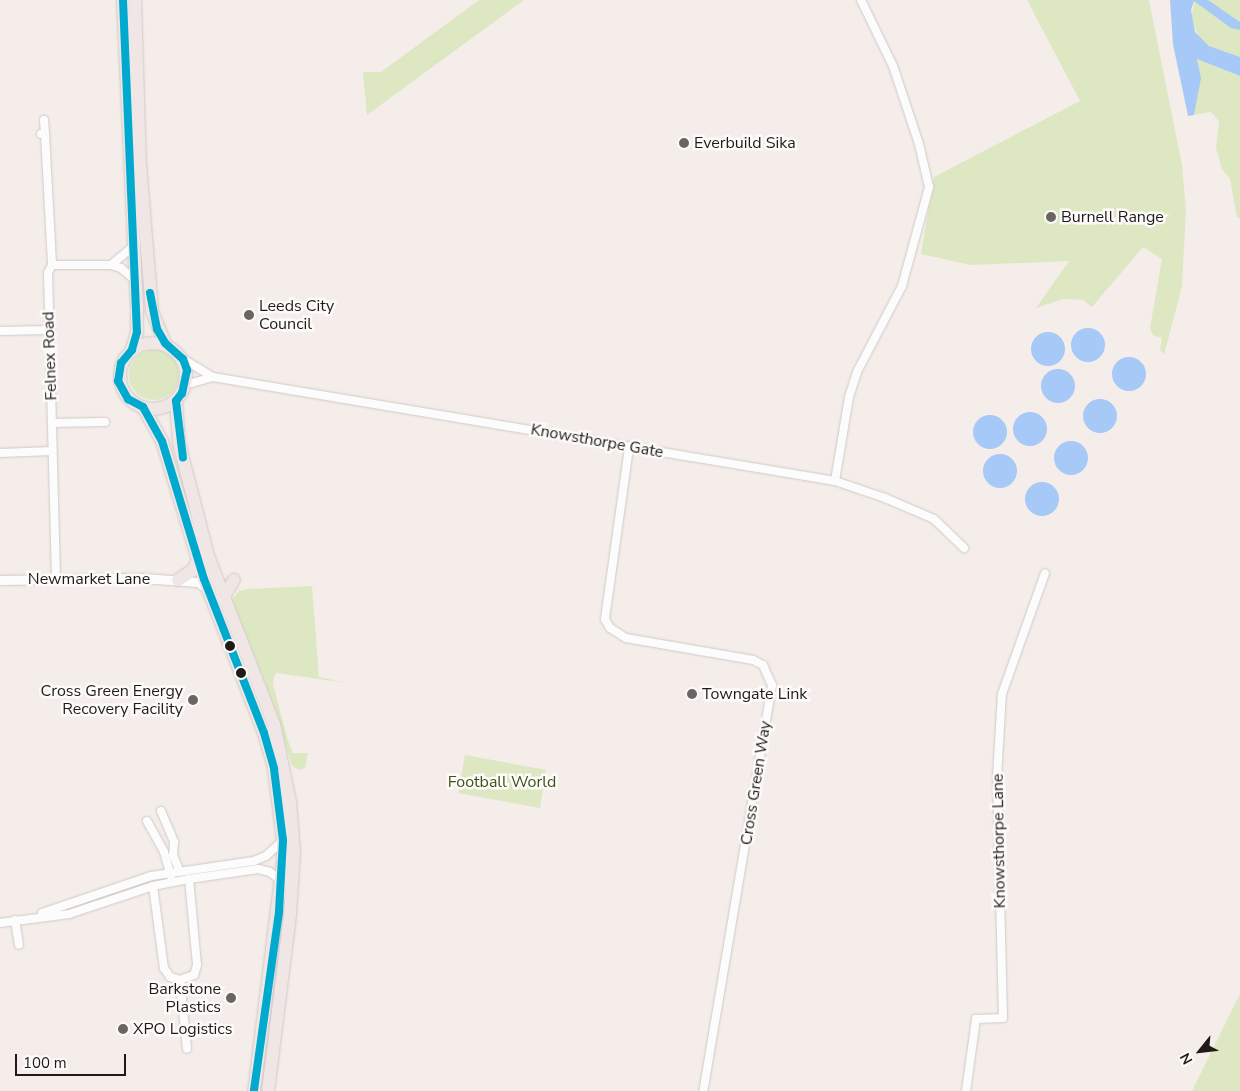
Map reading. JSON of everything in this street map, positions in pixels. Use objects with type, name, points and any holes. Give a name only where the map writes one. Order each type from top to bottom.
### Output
[{"type":"highway","points":[[122,0],[137,332],[132,350],[121,363],[118,381],[128,399],[143,407],[166,406],[176,401]]},
{"type":"highway","points":[[135,0],[140,164],[152,311],[165,344],[183,360],[188,370],[185,385],[176,401],[175,415],[189,488],[223,598],[274,724],[287,778],[294,852],[291,906],[268,1091]]},
{"type":"highway","points":[[132,350],[148,344],[165,344]]},
{"type":"highway","points":[[143,407],[162,441],[208,590],[264,733],[274,768],[284,840],[282,881],[254,1091]]},
{"type":"highway","points":[[178,580],[193,570],[198,560]]},
{"type":"highway","points":[[223,598],[234,580]]},
{"type":"highway","points":[[287,778],[300,774]]},
{"type":"street","points":[[835,481],[849,397],[856,372],[902,286],[929,187],[919,144],[893,66],[861,0]]},
{"type":"street","name":"Felnex Road","points":[[44,120],[43,134],[52,265],[48,273],[56,578]]},
{"type":"street","points":[[111,265],[134,246]]},
{"type":"street","points":[[52,265],[111,265],[121,268],[135,280]]},
{"type":"street","points":[[0,331],[49,330]]},
{"type":"street","name":"Knowsthorpe Gate","points":[[183,360],[213,377],[432,412],[628,448],[835,481],[934,519],[964,548]]},
{"type":"street","name":"Knowsthorpe Gate","points":[[185,385],[213,377]]},
{"type":"street","points":[[52,423],[104,422]]},
{"type":"street","name":"Cross Green Way","points":[[628,448],[605,619],[610,628],[626,638],[753,660],[763,665],[772,685],[703,1091]]},
{"type":"street","points":[[0,453],[52,451]]},
{"type":"street","name":"Knowsthorpe Lane","points":[[966,1091],[976,1020],[1003,1018],[997,778],[1002,694],[1045,573]]},
{"type":"street","name":"Newmarket Lane","points":[[0,580],[56,578],[178,580],[198,582],[208,590]]},
{"type":"street","points":[[161,811],[174,842],[173,855],[180,872]]},
{"type":"street","points":[[147,821],[164,852],[164,874],[154,886],[164,968],[170,977],[180,980],[194,975],[197,965],[189,879]]},
{"type":"street","points":[[36,916],[63,905],[164,874],[254,861],[266,856],[284,840]]},
{"type":"street","points":[[0,923],[36,916],[65,914],[154,886],[189,879],[258,869],[270,872],[282,881]]},
{"type":"street","points":[[164,874],[189,879]]},
{"type":"street","points":[[63,905],[65,914]]},
{"type":"street","points":[[15,920],[19,945]]},
{"type":"street","points":[[180,980],[186,1049]]},
{"type":"green space","points":[[479,0],[524,0],[367,115],[363,72],[381,72]]},
{"type":"green space","points":[[1027,0],[1149,0],[1182,165],[1186,209],[1182,286],[1164,355],[1160,350],[1162,338],[1153,335],[1150,328],[1162,259],[1143,247],[1092,307],[1083,300],[1064,299],[1036,308],[1069,261],[971,265],[921,254],[934,177],[1080,101]]},
{"type":"green space","points":[[1195,0],[1240,0],[1240,57],[1209,46],[1199,38],[1191,17]]},
{"type":"green space","points":[[1197,59],[1240,76],[1240,218],[1237,218],[1230,179],[1222,169],[1216,148],[1219,121],[1211,112],[1194,115],[1200,78]]},
{"type":"green space","points":[[154,350],[168,354],[175,361],[179,375],[175,389],[168,396],[154,400],[140,396],[133,389],[129,375],[133,361],[140,354]]},
{"type":"green space","points":[[312,586],[319,677],[347,683],[276,673],[274,676],[273,684],[293,753],[308,753],[305,768],[299,770],[292,766],[270,696],[232,600],[239,591],[247,589]]},
{"type":"green space","name":"Football World","points":[[465,755],[546,770],[540,808],[458,793]]},
{"type":"green space","points":[[153,880],[149,886],[68,909],[69,906]]},
{"type":"green space","points":[[1240,994],[1240,1091],[1192,1091]]},
{"type":"water","points":[[1170,0],[1208,0],[1240,22],[1240,30],[1231,28],[1194,1],[1191,10],[1195,32],[1209,46],[1240,57],[1240,76],[1197,59],[1201,78],[1194,115],[1188,116],[1173,44]]},
{"type":"water","points":[[1088,328],[1095,329],[1100,333],[1104,338],[1104,352],[1100,357],[1095,361],[1088,362],[1081,361],[1076,357],[1072,352],[1071,345],[1072,338],[1076,333],[1081,329]]},
{"type":"water","points":[[1048,332],[1055,333],[1060,337],[1064,342],[1064,356],[1060,361],[1055,365],[1048,366],[1041,365],[1036,361],[1032,356],[1031,349],[1032,342],[1036,337],[1041,333]]},
{"type":"water","points":[[1129,357],[1136,358],[1141,362],[1145,367],[1145,381],[1141,386],[1136,390],[1129,391],[1122,390],[1117,386],[1113,381],[1112,374],[1113,367],[1117,362],[1122,358]]},
{"type":"water","points":[[1058,369],[1065,370],[1070,374],[1074,379],[1074,393],[1070,398],[1065,402],[1058,403],[1051,402],[1046,398],[1042,393],[1041,386],[1042,379],[1046,374],[1051,370]]},
{"type":"water","points":[[1100,399],[1107,400],[1112,404],[1116,409],[1116,423],[1112,428],[1107,432],[1100,433],[1093,432],[1088,428],[1084,423],[1083,416],[1084,409],[1088,404],[1093,400]]},
{"type":"water","points":[[1030,412],[1037,413],[1042,417],[1046,422],[1046,436],[1042,441],[1037,445],[1030,446],[1023,445],[1018,441],[1014,436],[1013,429],[1014,422],[1018,417],[1023,413]]},
{"type":"water","points":[[990,415],[997,416],[1002,420],[1006,425],[1006,439],[1002,444],[997,448],[990,449],[983,448],[978,444],[974,439],[973,432],[974,425],[978,420],[983,416]]},
{"type":"water","points":[[1071,441],[1078,442],[1083,446],[1087,451],[1087,465],[1083,470],[1078,474],[1071,475],[1064,474],[1059,470],[1055,465],[1054,458],[1055,451],[1059,446],[1064,442]]},
{"type":"water","points":[[1000,454],[1007,455],[1012,459],[1016,464],[1016,478],[1012,483],[1007,487],[1000,488],[993,487],[988,483],[984,478],[983,471],[984,464],[988,459],[993,455]]},
{"type":"water","points":[[1042,482],[1049,483],[1054,487],[1058,492],[1058,506],[1054,511],[1049,515],[1042,516],[1035,515],[1030,511],[1026,506],[1025,499],[1026,492],[1030,487],[1035,483]]},
{"type":"transit line","points":[[123,0],[137,332],[132,350],[121,363],[118,381],[128,399],[143,407],[162,441],[204,579],[264,733],[274,769],[283,840],[279,912],[254,1091]]},
{"type":"transit line","points":[[150,293],[157,329],[165,343],[183,359],[187,370],[182,393],[176,401],[183,458]]},
{"type":"place","name":"Everbuild Sika","points":[[684,143]]},
{"type":"place","name":"Burnell Range","points":[[1051,217]]},
{"type":"place","name":"Leeds City Council","points":[[249,315]]},
{"type":"place","name":"Towngate Link","points":[[692,694]]},
{"type":"place","name":"Cross Green Energy Recovery Facility","points":[[193,700]]},
{"type":"place","name":"Barkstone Plastics","points":[[231,998]]},
{"type":"place","name":"XPO Logistics","points":[[123,1029]]}]
